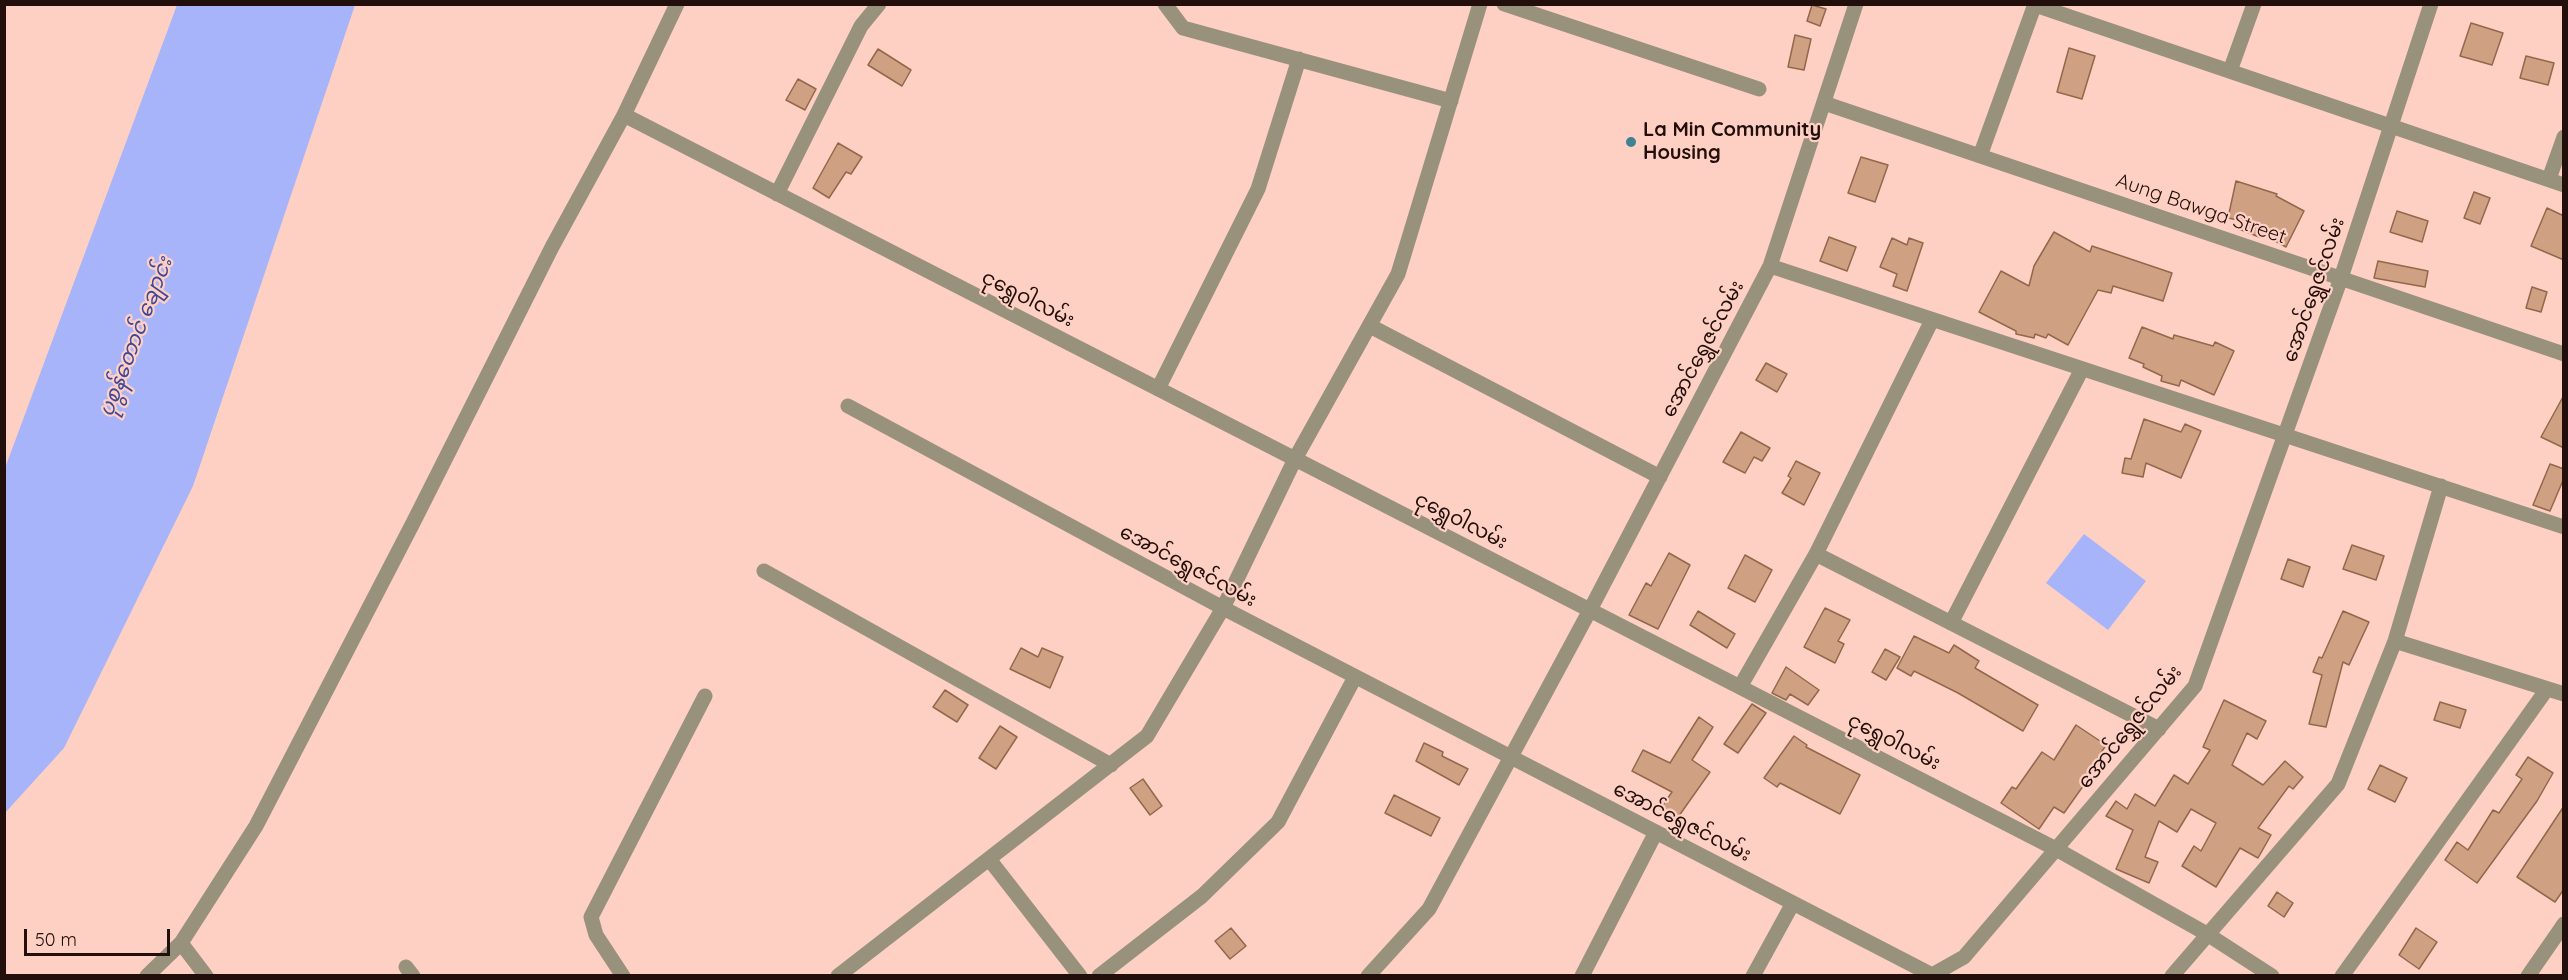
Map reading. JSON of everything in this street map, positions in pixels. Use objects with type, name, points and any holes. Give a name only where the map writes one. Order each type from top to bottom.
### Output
[{"type":"street","points":[[147,975],[181,943],[256,826],[414,521],[552,247],[624,116],[677,4]]},
{"type":"street","points":[[777,194],[861,26],[879,4]]},
{"type":"street","points":[[1165,4],[1183,28],[1451,101]]},
{"type":"street","points":[[838,975],[1147,736],[1223,609],[1295,459],[1398,274],[1480,4]]},
{"type":"street","points":[[1504,4],[1759,90]]},
{"type":"street","name":"အောင်ရွှေဇင်လမ်း","points":[[1368,975],[1429,909],[1590,610],[1770,266],[1856,4]]},
{"type":"street","points":[[2230,71],[2254,4]]},
{"type":"street","name":"အောင်ရွှေဇင်လမ်း","points":[[848,406],[1223,609],[1932,975],[1964,957],[2195,686],[2341,278],[2432,4]]},
{"type":"street","points":[[1980,156],[2035,5],[2556,182],[2564,137]]},
{"type":"street","points":[[1158,389],[1258,189],[1299,59]]},
{"type":"street","name":"Aung Bawga Street","points":[[1824,103],[2564,354]]},
{"type":"street","name":"ငုရွှေဝါလမ်း","points":[[624,116],[2056,849],[2207,934],[2272,975]]},
{"type":"street","points":[[1770,266],[2564,526]]},
{"type":"street","points":[[1740,687],[1816,554],[1932,320]]},
{"type":"street","points":[[1370,326],[1660,477]]},
{"type":"street","points":[[1951,622],[2082,369]]},
{"type":"street","points":[[2172,975],[2338,784],[2396,641],[2440,486]]},
{"type":"street","points":[[1816,554],[2159,729]]},
{"type":"street","points":[[764,571],[1111,765]]},
{"type":"street","points":[[2396,641],[2564,694]]},
{"type":"street","points":[[1099,975],[1202,896],[1278,822],[1355,677]]},
{"type":"street","points":[[2342,975],[2547,688]]},
{"type":"street","points":[[623,975],[596,935],[591,916],[705,696]]},
{"type":"street","points":[[1582,975],[1656,832]]},
{"type":"street","points":[[990,859],[1080,975]]},
{"type":"street","points":[[1753,975],[1793,903]]},
{"type":"street","points":[[2528,975],[2564,924]]},
{"type":"street","points":[[181,943],[207,975]]},
{"type":"water","name":"ပုစွန်တောင် ချောင်း","points":[[177,5],[355,5],[193,486],[64,748],[5,813],[5,468]]},
{"type":"water","points":[[2084,534],[2146,581],[2108,630],[2046,583]]},
{"type":"building","points":[[1812,5],[1826,9],[1820,26],[1807,21]]},
{"type":"building","points":[[2471,23],[2503,33],[2492,65],[2460,56]]},
{"type":"building","points":[[1795,35],[1811,39],[1804,70],[1788,67]]},
{"type":"building","points":[[2069,48],[2095,56],[2082,99],[2057,92]]},
{"type":"building","points":[[878,49],[911,70],[902,86],[868,65]]},
{"type":"building","points":[[2526,56],[2554,63],[2548,85],[2520,78]]},
{"type":"building","points":[[798,79],[816,89],[805,110],[786,100]]},
{"type":"building","points":[[838,143],[862,157],[851,174],[846,172],[829,198],[813,188]]},
{"type":"building","points":[[1861,157],[1888,165],[1875,202],[1848,193]]},
{"type":"building","points":[[2236,181],[2277,194],[2276,196],[2304,211],[2286,247],[2261,233],[2259,237],[2239,229],[2243,221],[2228,218]]},
{"type":"building","points":[[2474,192],[2490,198],[2480,224],[2464,218]]},
{"type":"building","points":[[2547,208],[2564,216],[2564,260],[2531,246]]},
{"type":"building","points":[[2397,211],[2428,221],[2422,242],[2390,232]]},
{"type":"building","points":[[2054,232],[2090,252],[2092,246],[2172,273],[2163,301],[2113,286],[2111,293],[2098,290],[2068,345],[2048,334],[2046,338],[2035,334],[2034,338],[2016,334],[2016,331],[1979,312],[2001,271],[2029,286],[2034,266]]},
{"type":"building","points":[[1829,237],[1856,247],[1847,271],[1820,261]]},
{"type":"building","points":[[1892,238],[1907,245],[1909,238],[1923,243],[1907,291],[1893,286],[1897,274],[1880,267]]},
{"type":"building","points":[[2378,261],[2428,271],[2425,287],[2374,278]]},
{"type":"building","points":[[2532,287],[2547,292],[2541,312],[2526,308]]},
{"type":"building","points":[[2142,327],[2173,339],[2174,335],[2213,346],[2215,342],[2234,351],[2214,395],[2181,380],[2179,386],[2161,381],[2162,376],[2143,367],[2144,364],[2129,358]]},
{"type":"building","points":[[1766,363],[1787,374],[1777,392],[1756,380]]},
{"type":"building","points":[[2564,395],[2564,448],[2541,437]]},
{"type":"building","points":[[2144,419],[2181,432],[2185,424],[2201,431],[2181,478],[2146,463],[2143,477],[2122,473],[2125,458],[2131,459]]},
{"type":"building","points":[[1741,432],[1770,448],[1762,461],[1754,457],[1745,473],[1723,462]]},
{"type":"building","points":[[1796,461],[1820,473],[1804,505],[1782,493],[1791,478],[1788,476]]},
{"type":"building","points":[[2550,464],[2564,469],[2564,478],[2550,511],[2533,505]]},
{"type":"building","points":[[2352,545],[2384,556],[2376,580],[2343,569]]},
{"type":"building","points":[[1669,553],[1690,565],[1658,629],[1629,615],[1646,583],[1651,586]]},
{"type":"building","points":[[1745,555],[1772,570],[1755,602],[1728,588]]},
{"type":"building","points":[[2288,559],[2310,567],[2303,587],[2281,579]]},
{"type":"building","points":[[1825,608],[1850,620],[1838,641],[1844,644],[1835,663],[1804,647]]},
{"type":"building","points":[[1698,611],[1735,634],[1727,648],[1690,625]]},
{"type":"building","points":[[2343,611],[2369,622],[2349,665],[2343,662],[2326,727],[2309,724],[2322,675],[2313,672],[2319,657],[2322,658]]},
{"type":"building","points":[[1914,636],[1949,653],[1954,645],[1979,661],[1975,668],[2038,705],[2023,731],[1958,693],[1914,671],[1911,676],[1897,668]]},
{"type":"building","points":[[1021,648],[1038,657],[1042,648],[1063,657],[1050,688],[1010,669]]},
{"type":"building","points":[[1885,649],[1900,657],[1886,680],[1872,672]]},
{"type":"building","points":[[1786,667],[1819,690],[1808,705],[1790,694],[1786,700],[1772,693]]},
{"type":"building","points":[[945,690],[968,705],[957,722],[933,707]]},
{"type":"building","points":[[2224,700],[2266,721],[2257,739],[2247,733],[2232,765],[2263,785],[2285,761],[2303,777],[2293,789],[2289,786],[2258,828],[2271,835],[2258,858],[2240,848],[2216,887],[2182,866],[2194,846],[2201,851],[2216,823],[2191,809],[2177,832],[2159,821],[2145,857],[2158,862],[2149,883],[2116,869],[2133,830],[2106,816],[2116,801],[2127,809],[2135,794],[2155,806],[2174,775],[2188,784],[2210,750],[2203,747]]},
{"type":"building","points":[[2440,702],[2466,710],[2460,728],[2434,720]]},
{"type":"building","points":[[1752,704],[1766,713],[1738,753],[1724,744]]},
{"type":"building","points":[[1699,717],[1713,727],[1692,760],[1710,772],[1676,820],[1660,809],[1672,792],[1632,771],[1643,750],[1670,763]]},
{"type":"building","points":[[2076,725],[2106,745],[2083,781],[2086,782],[2064,813],[2054,807],[2039,829],[2001,803],[2012,787],[2016,789],[2042,752],[2054,760]]},
{"type":"building","points":[[1000,726],[1017,737],[996,769],[979,758]]},
{"type":"building","points":[[1794,736],[1807,745],[1806,747],[1860,775],[1840,814],[1780,783],[1777,787],[1764,778]]},
{"type":"building","points":[[1424,743],[1443,752],[1442,756],[1468,769],[1459,785],[1416,761]]},
{"type":"building","points":[[2528,757],[2553,773],[2537,801],[2477,883],[2445,860],[2457,842],[2468,850],[2493,810],[2499,813],[2522,779],[2516,775]]},
{"type":"building","points":[[2380,765],[2407,778],[2395,802],[2368,789]]},
{"type":"building","points":[[1143,779],[1162,806],[1150,815],[1130,788]]},
{"type":"building","points":[[1394,795],[1440,818],[1431,836],[1385,813]]},
{"type":"building","points":[[2564,806],[2564,889],[2555,902],[2517,877]]},
{"type":"building","points":[[2277,892],[2293,903],[2284,917],[2268,906]]},
{"type":"building","points":[[1231,928],[1246,946],[1230,959],[1215,941]]},
{"type":"building","points":[[2416,928],[2437,942],[2419,969],[2399,955]]},
{"type":"place","name":"La Min Community Housing","points":[[1631,142]]}]
